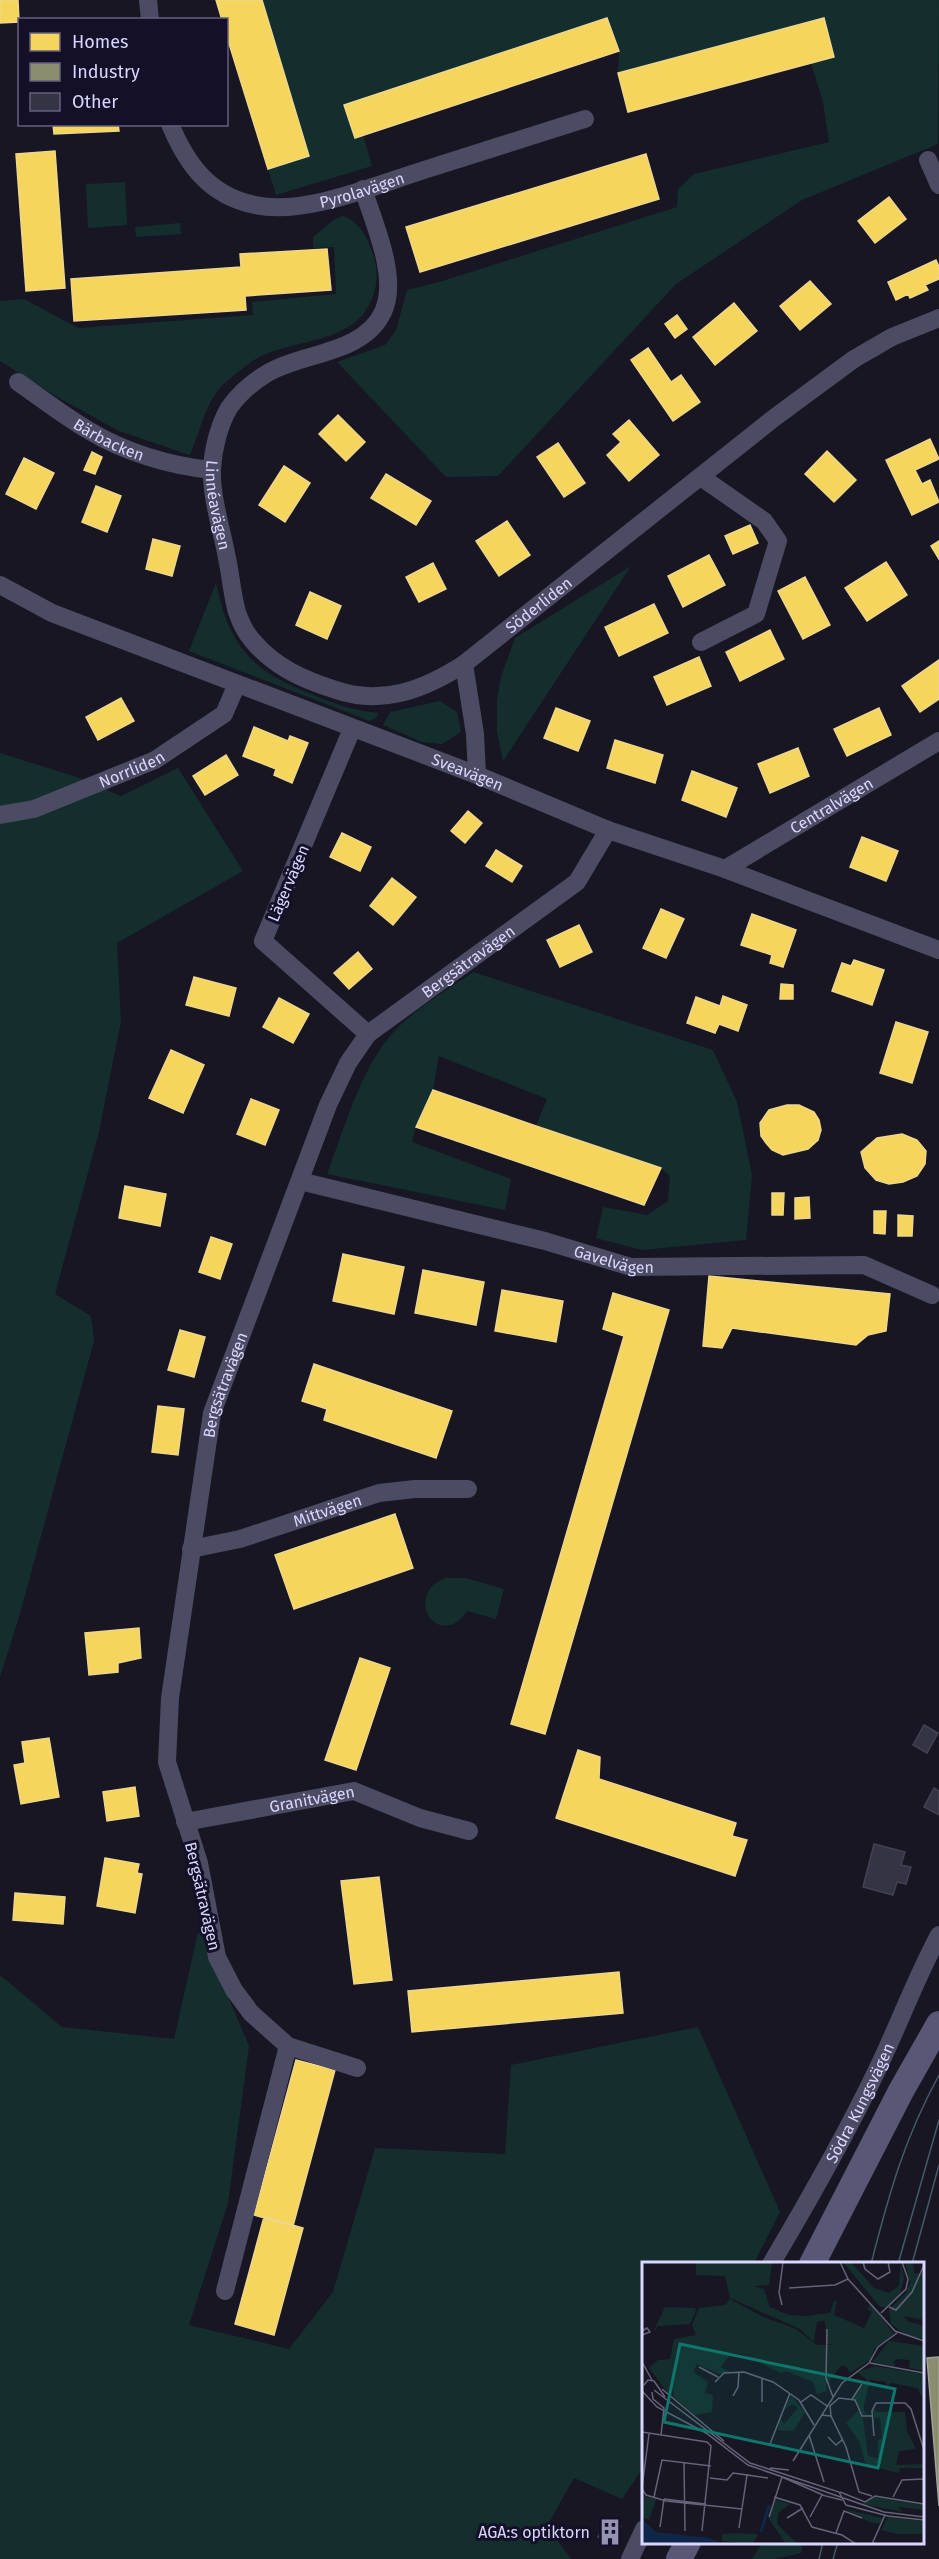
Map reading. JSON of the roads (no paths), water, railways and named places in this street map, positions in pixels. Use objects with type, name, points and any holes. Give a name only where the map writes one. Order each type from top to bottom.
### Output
[{"type":"main road","name":"Södra Kungsvägen","points":[[813,2262],[901,2091],[939,2024]]},
{"type":"main road","points":[[679,2559],[687,2544]]},
{"type":"street","points":[[148,0],[150,18]]},
{"type":"street","name":"Pyrolavägen","points":[[171,126],[183,153],[194,170],[208,184],[232,197],[254,205],[278,208],[301,207],[363,189],[585,118]]},
{"type":"street","points":[[928,160],[939,185]]},
{"type":"street","name":"Linnéavägen","points":[[363,189],[388,273],[389,294],[383,313],[371,329],[358,339],[267,373],[250,386],[230,407],[222,422],[212,470],[237,613],[251,639],[268,657],[289,672],[352,696],[396,695],[416,690],[440,680],[464,664]]},
{"type":"street","name":"Söderliden","points":[[464,664],[774,418],[854,359],[892,337],[939,318]]},
{"type":"street","name":"Bärbacken","points":[[18,382],[89,431],[135,452],[191,468],[212,470]]},
{"type":"street","points":[[701,477],[764,521],[778,541],[756,614],[701,642]]},
{"type":"street","name":"Sveavägen","points":[[0,585],[52,613],[477,776],[608,830],[725,870],[939,950]]},
{"type":"street","points":[[464,664],[476,742],[477,776]]},
{"type":"street","name":"Norrliden","points":[[0,815],[34,809],[155,760],[224,714],[237,684]]},
{"type":"street","name":"Lägervägen","points":[[352,729],[263,941],[368,1034]]},
{"type":"street","name":"Centralvägen","points":[[725,870],[939,741]]},
{"type":"street","name":"Bergsätravägen","points":[[357,2068],[288,2046],[251,2013],[234,1990],[217,1957],[199,1863],[167,1762],[170,1698],[212,1413],[276,1237],[300,1181],[328,1105],[348,1063],[368,1034],[577,882],[608,830]]},
{"type":"street","name":"Gavelvägen","points":[[300,1181],[545,1241],[631,1267],[864,1265],[932,1295]]},
{"type":"street","name":"Mittvägen","points":[[191,1549],[240,1539],[379,1493],[415,1489],[468,1489]]},
{"type":"street","name":"Granitvägen","points":[[185,1822],[354,1791],[420,1818],[469,1831]]},
{"type":"street","name":"Södra Kungsvägen","points":[[772,2262],[810,2199],[879,2068],[919,1974],[939,1935]]},
{"type":"street","points":[[225,2291],[288,2046]]},
{"type":"street","points":[[630,2559],[642,2533]]},
{"type":"tram line","points":[[872,2262],[884,2214],[907,2144],[939,2075]]},
{"type":"tram line","points":[[899,2262],[939,2120]]},
{"type":"tram line","points":[[913,2262],[939,2165]]},
{"type":"tram line","points":[[819,2559],[823,2544]]},
{"type":"tram line","points":[[833,2559],[837,2544]]},
{"type":"place","name":"AGA:s optiktorn","points":[[610,2532]]}]
